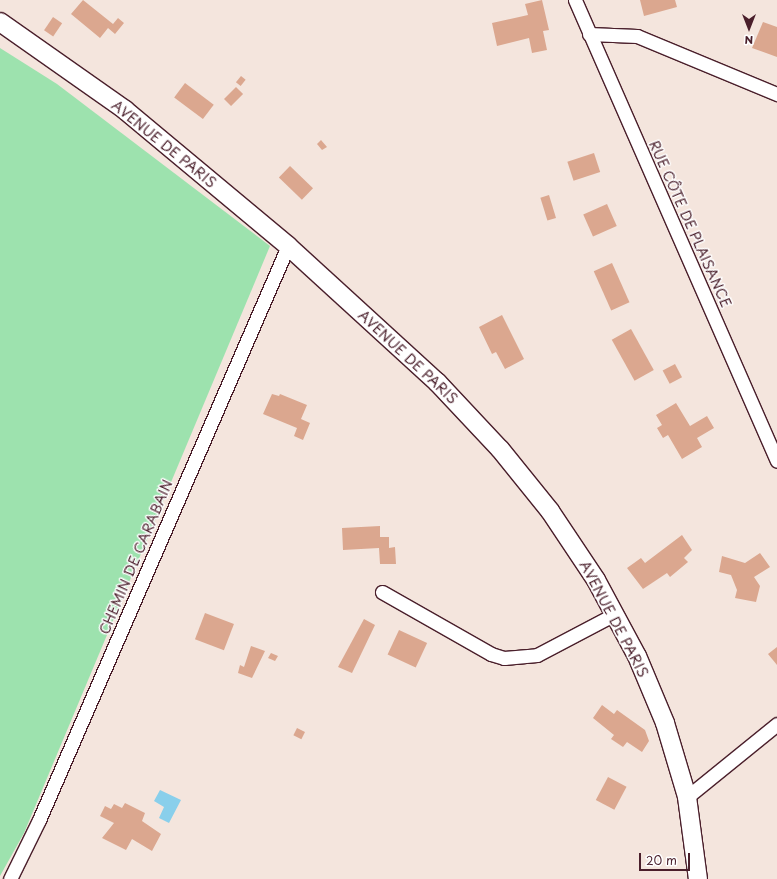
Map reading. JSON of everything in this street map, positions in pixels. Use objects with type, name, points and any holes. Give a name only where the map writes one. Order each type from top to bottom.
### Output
[{"type":"main road","name":"AVENUE DE PARIS","points":[[0,22],[125,110],[288,246],[437,382],[500,449],[550,511],[596,580],[637,656],[666,723],[686,797],[698,879]]},
{"type":"street","name":"RUE CÔTE DE PLAISANCE","points":[[575,0],[777,460]]},
{"type":"street","points":[[589,34],[637,36],[777,94]]},
{"type":"street","name":"CHEMIN DE CARABAIN","points":[[10,879],[39,820],[288,246]]},
{"type":"street","points":[[382,592],[491,654],[504,658],[537,655],[615,614]]},
{"type":"street","points":[[686,797],[777,724]]},
{"type":"green space","points":[[0,48],[57,84],[270,246],[24,833],[0,876]]},
{"type":"water","points":[[160,790],[181,800],[169,823],[159,818],[164,807],[154,801]]},
{"type":"building","points":[[83,0],[113,24],[118,18],[124,23],[115,34],[108,28],[100,38],[71,14]]},
{"type":"building","points":[[542,0],[549,30],[543,31],[547,50],[532,53],[529,38],[497,46],[492,23],[528,15],[525,4]]},
{"type":"building","points":[[640,0],[675,0],[677,7],[644,16]]},
{"type":"building","points":[[53,17],[62,23],[53,36],[44,30]]},
{"type":"building","points":[[763,22],[777,27],[777,57],[752,48]]},
{"type":"building","points":[[241,76],[246,80],[241,86],[236,82]]},
{"type":"building","points":[[185,83],[214,105],[203,119],[174,97]]},
{"type":"building","points":[[236,87],[243,94],[231,106],[224,99]]},
{"type":"building","points":[[321,140],[327,147],[322,150],[317,144]]},
{"type":"building","points":[[594,153],[600,172],[574,181],[567,162]]},
{"type":"building","points":[[290,166],[313,188],[302,200],[279,178]]},
{"type":"building","points":[[549,195],[556,218],[547,221],[540,198]]},
{"type":"building","points":[[607,204],[617,226],[593,237],[583,215]]},
{"type":"building","points":[[612,263],[629,302],[611,310],[594,271]]},
{"type":"building","points":[[502,315],[524,359],[505,369],[496,352],[492,354],[479,327]]},
{"type":"building","points":[[631,329],[654,370],[635,381],[612,340]]},
{"type":"building","points":[[675,364],[682,377],[670,384],[663,371]]},
{"type":"building","points":[[272,394],[279,396],[280,394],[307,405],[301,419],[310,423],[303,440],[294,436],[297,428],[263,414]]},
{"type":"building","points":[[676,403],[690,426],[707,416],[714,428],[697,438],[702,447],[682,459],[668,435],[663,438],[657,428],[662,425],[656,415]]},
{"type":"building","points":[[380,526],[380,537],[389,537],[389,548],[395,547],[396,564],[380,564],[379,548],[343,550],[342,528]]},
{"type":"building","points":[[682,535],[692,550],[684,558],[688,562],[670,577],[667,573],[643,589],[627,568],[641,558],[645,563]]},
{"type":"building","points":[[760,553],[770,567],[754,577],[760,586],[756,602],[735,598],[737,590],[731,575],[719,572],[722,556],[745,563]]},
{"type":"building","points":[[205,613],[234,624],[224,650],[195,639]]},
{"type":"building","points":[[364,619],[375,625],[352,673],[338,667]]},
{"type":"building","points":[[399,630],[427,643],[416,668],[388,654]]},
{"type":"building","points":[[251,646],[265,651],[252,678],[238,673],[240,665],[244,667]]},
{"type":"building","points":[[777,647],[777,665],[768,654]]},
{"type":"building","points":[[271,653],[278,656],[275,661],[268,658]]},
{"type":"building","points":[[602,705],[614,714],[617,710],[645,730],[649,741],[642,752],[627,742],[623,747],[611,739],[614,735],[593,718]]},
{"type":"building","points":[[297,728],[305,732],[301,739],[293,735]]},
{"type":"building","points":[[608,777],[627,787],[614,810],[596,800]]},
{"type":"building","points":[[125,803],[145,813],[142,821],[161,834],[152,851],[132,839],[126,850],[102,838],[114,823],[100,816],[105,806],[111,809],[114,804],[122,808]]}]
